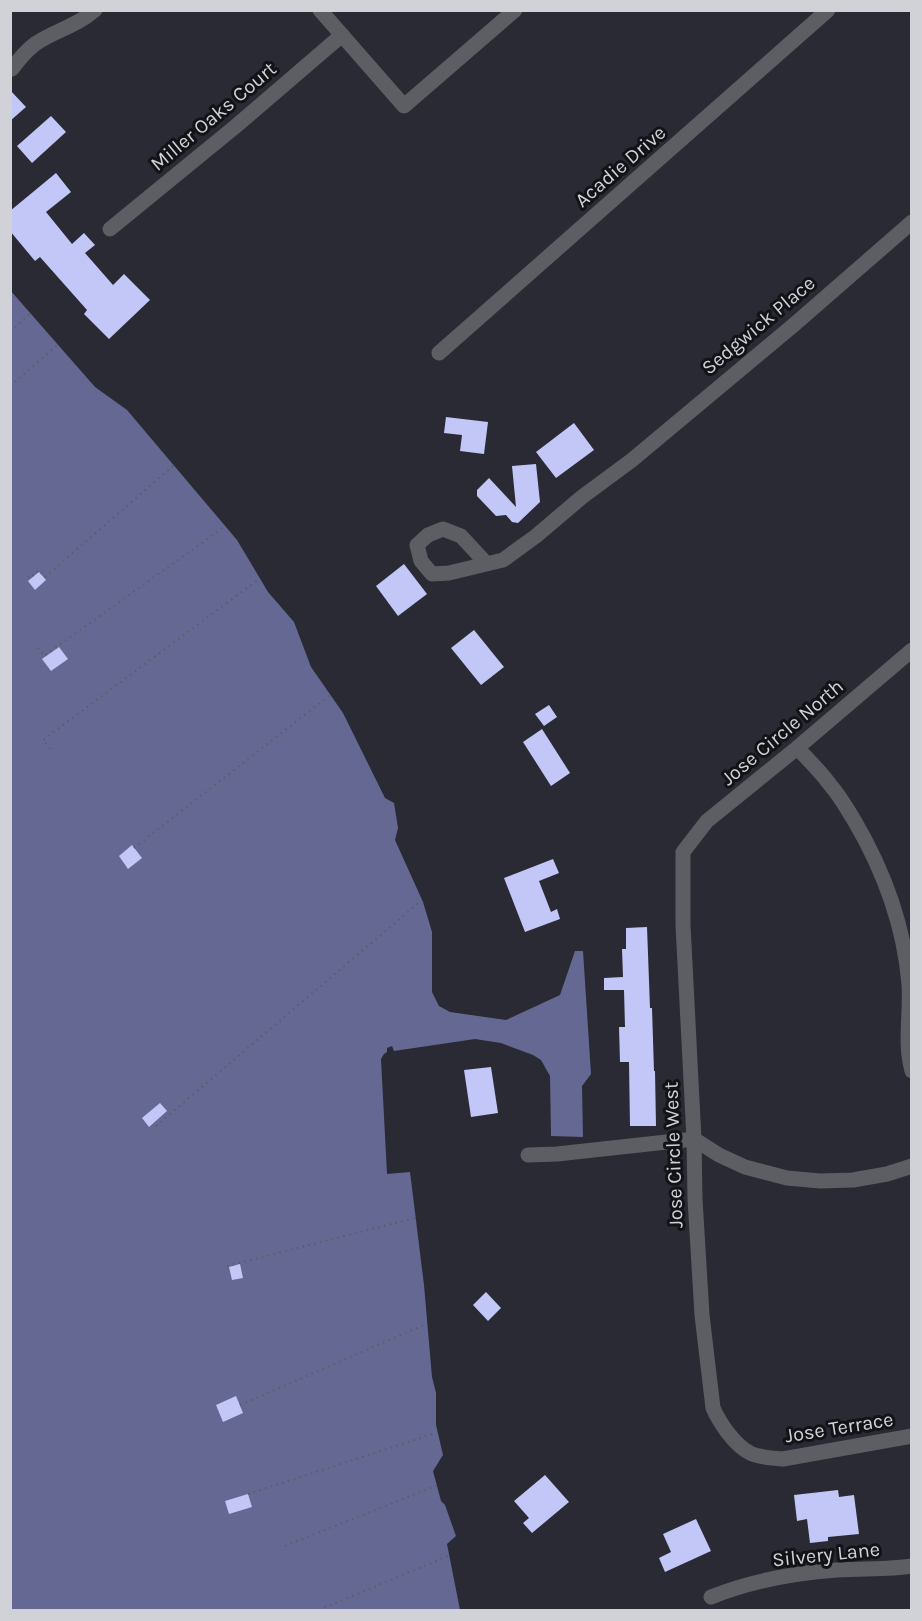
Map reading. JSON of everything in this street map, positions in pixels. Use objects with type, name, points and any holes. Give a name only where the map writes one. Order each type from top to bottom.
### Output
[{"type":"street","points":[[12,69],[22,55],[35,44],[70,27],[95,10]]},
{"type":"street","points":[[320,10],[404,106],[515,10]]},
{"type":"street","name":"Acadie Drive","points":[[439,353],[828,10]]},
{"type":"street","name":"Miller Oaks Court","points":[[110,229],[236,126],[342,35]]},
{"type":"street","name":"Sedgwick Place","points":[[486,563],[503,560],[632,460],[912,222]]},
{"type":"street","name":"Jose Circle North","points":[[683,852],[707,821],[912,650]]},
{"type":"street","points":[[797,748],[832,786],[849,813],[879,866],[892,899],[909,984],[907,1045],[912,1071]]},
{"type":"street","name":"Jose Circle West","points":[[683,852],[683,925],[702,1304],[713,1408],[722,1425],[739,1447]]},
{"type":"street","points":[[528,1155],[694,1139],[719,1155],[745,1167],[787,1178],[820,1181],[854,1180],[887,1174],[912,1166]]},
{"type":"street","name":"Jose Terrace","points":[[739,1447],[757,1455],[783,1459],[912,1436]]},
{"type":"street","name":"Silvery Lane","points":[[711,1598],[735,1587],[801,1574],[912,1566]]},
{"type":"path","points":[[10,332],[30,314]]},
{"type":"path","points":[[10,386],[59,344]]},
{"type":"path","points":[[28,576],[30,578],[39,570],[45,577],[173,466]]},
{"type":"path","points":[[38,648],[44,656],[224,527]]},
{"type":"path","points":[[50,749],[43,740],[259,579]]},
{"type":"path","points":[[134,848],[330,695]]},
{"type":"path","points":[[156,1126],[422,900]]},
{"type":"path","points":[[227,1266],[415,1218]]},
{"type":"path","points":[[240,1405],[426,1324]]},
{"type":"path","points":[[248,1494],[436,1433]]},
{"type":"path","points":[[285,1546],[438,1485]]},
{"type":"path","points":[[319,1611],[448,1556]]},
{"type":"water","points":[[10,290],[95,387],[127,410],[237,540],[268,592],[294,622],[311,667],[343,713],[385,798],[394,803],[398,828],[395,840],[423,902],[432,932],[432,992],[439,1006],[450,1012],[506,1020],[560,995],[575,951],[583,951],[591,1074],[582,1086],[583,1137],[551,1136],[550,1076],[541,1060],[533,1055],[501,1043],[475,1039],[394,1051],[392,1046],[387,1048],[387,1052],[381,1059],[387,1174],[410,1172],[424,1285],[432,1377],[436,1393],[436,1425],[443,1455],[433,1471],[441,1501],[445,1505],[456,1536],[447,1544],[460,1610],[11,1610]]},
{"type":"building","points":[[10,90],[26,107],[10,121]]},
{"type":"building","points":[[51,116],[66,132],[32,163],[17,146]]},
{"type":"building","points":[[56,173],[71,192],[46,212],[72,244],[84,233],[95,245],[85,253],[113,285],[124,274],[150,300],[109,339],[84,314],[87,310],[40,257],[35,261],[10,231],[10,211]]},
{"type":"building","points":[[446,417],[488,422],[484,454],[460,451],[462,435],[444,433]]},
{"type":"building","points":[[574,423],[594,450],[556,478],[536,452]]},
{"type":"building","points":[[536,464],[540,502],[518,523],[512,522],[506,515],[496,516],[477,496],[477,490],[489,478],[516,507],[512,466]]},
{"type":"building","points":[[404,564],[427,594],[398,616],[376,586]]},
{"type":"building","points":[[39,572],[46,580],[35,590],[28,581]]},
{"type":"building","points":[[474,630],[504,667],[481,685],[451,648]]},
{"type":"building","points":[[59,647],[68,659],[51,671],[42,659]]},
{"type":"building","points":[[549,705],[557,717],[544,726],[535,714]]},
{"type":"building","points":[[542,729],[570,773],[551,786],[523,742]]},
{"type":"building","points":[[132,845],[142,858],[128,869],[119,856]]},
{"type":"building","points":[[553,859],[559,873],[539,881],[551,912],[557,909],[560,919],[525,932],[504,878]]},
{"type":"building","points":[[647,927],[656,1126],[630,1126],[629,1062],[620,1062],[619,1027],[625,1027],[624,990],[604,990],[604,978],[623,977],[622,949],[626,949],[626,928]]},
{"type":"building","points":[[491,1067],[498,1113],[471,1117],[464,1070]]},
{"type":"building","points":[[160,1103],[167,1111],[149,1127],[142,1118]]},
{"type":"building","points":[[240,1264],[243,1278],[232,1280],[229,1267]]},
{"type":"building","points":[[486,1292],[501,1308],[488,1321],[473,1305]]},
{"type":"building","points":[[236,1396],[243,1413],[223,1422],[216,1405]]},
{"type":"building","points":[[545,1475],[569,1502],[532,1533],[523,1523],[529,1518],[514,1501]]},
{"type":"building","points":[[838,1490],[839,1497],[854,1495],[859,1534],[828,1537],[828,1541],[810,1543],[807,1519],[797,1521],[794,1495]]},
{"type":"building","points":[[248,1494],[252,1507],[229,1514],[225,1501]]},
{"type":"building","points":[[696,1519],[711,1551],[665,1572],[659,1558],[671,1552],[663,1534]]}]
